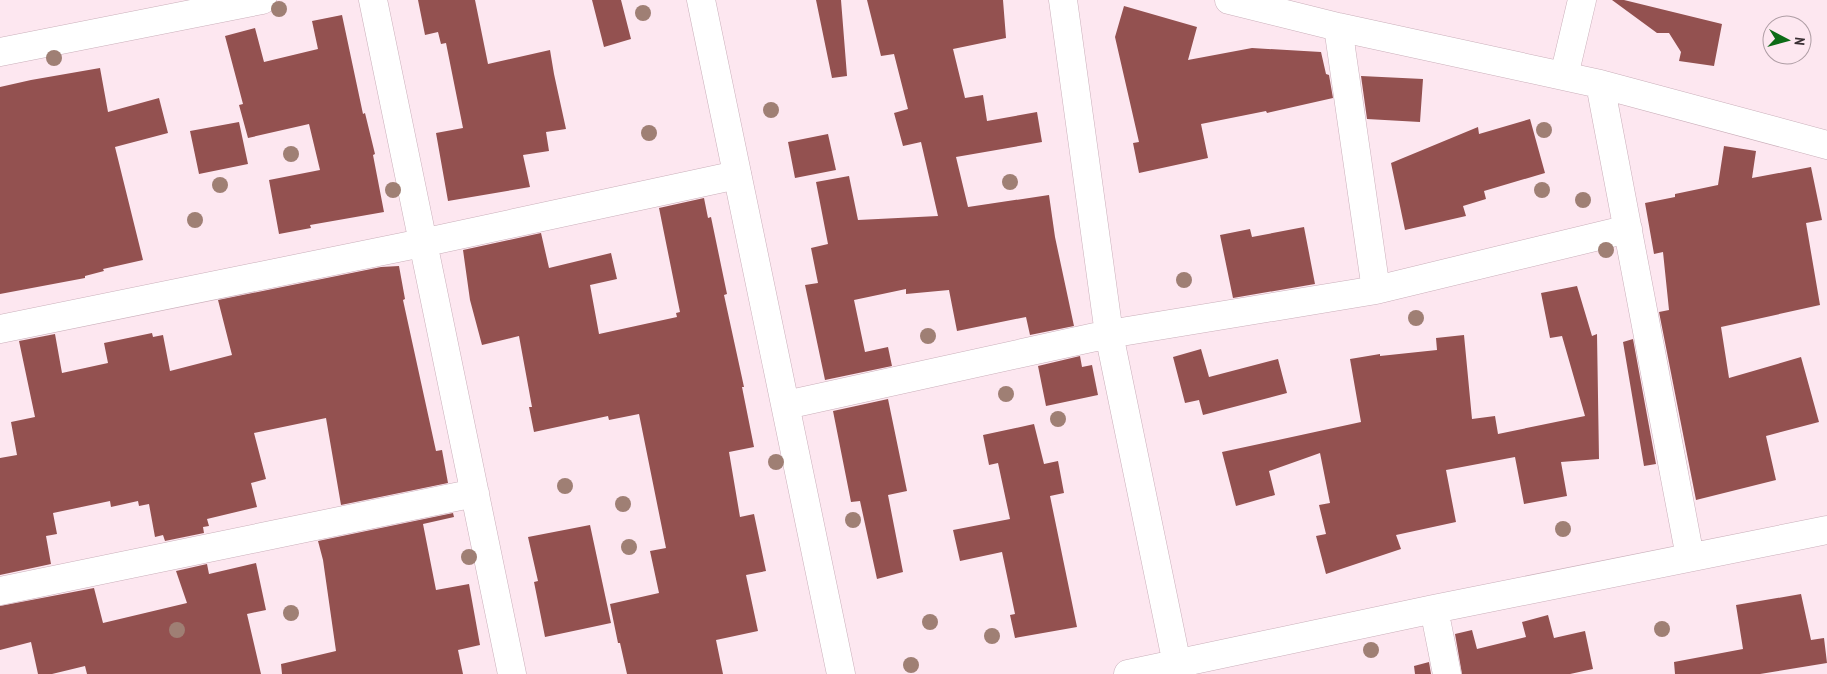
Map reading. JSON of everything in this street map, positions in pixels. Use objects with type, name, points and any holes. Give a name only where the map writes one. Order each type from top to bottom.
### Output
[{"type":"street","points":[[0,52],[262,0]]},
{"type":"street","points":[[373,0],[512,674]]},
{"type":"street","points":[[700,0],[841,674]]},
{"type":"street","points":[[1063,0],[1109,334],[1178,669]]},
{"type":"street","points":[[1229,0],[1279,6],[1338,27],[1600,84],[1827,145]]},
{"type":"street","points":[[1564,76],[1582,0]]},
{"type":"street","points":[[1338,27],[1376,290]]},
{"type":"street","points":[[1600,84],[1690,557]]},
{"type":"street","points":[[0,329],[422,244],[737,175]]},
{"type":"street","points":[[786,405],[1109,334],[1376,290],[1628,230]]},
{"type":"street","points":[[0,591],[475,493]]},
{"type":"street","points":[[1128,674],[1178,669],[1434,609],[1827,530]]},
{"type":"street","points":[[1434,609],[1447,674]]},
{"type":"building","points":[[418,0],[475,0],[488,64],[550,50],[566,129],[546,132],[549,151],[523,155],[530,187],[448,201],[436,133],[463,128],[446,43],[441,44],[438,32],[425,35]]},
{"type":"building","points":[[592,0],[621,0],[631,39],[604,47]]},
{"type":"building","points":[[816,0],[841,0],[847,76],[832,78]]},
{"type":"building","points":[[867,0],[1003,0],[1006,38],[953,49],[965,98],[983,95],[987,121],[1037,112],[1042,142],[956,157],[968,207],[1049,195],[1055,237],[1074,326],[1030,335],[1026,317],[957,331],[949,290],[906,294],[906,289],[854,300],[865,352],[888,347],[892,366],[825,380],[805,285],[818,283],[811,248],[828,244],[816,182],[849,176],[858,220],[938,216],[921,142],[903,146],[894,113],[908,109],[894,54],[881,56]]},
{"type":"building","points":[[1612,0],[1624,0],[1722,24],[1714,66],[1679,61],[1681,52],[1669,33],[1657,33]]},
{"type":"building","points":[[1124,6],[1197,27],[1188,60],[1252,48],[1321,52],[1326,74],[1329,75],[1333,98],[1267,113],[1266,111],[1201,124],[1208,158],[1139,173],[1133,143],[1139,142],[1115,37]]},
{"type":"building","points":[[342,15],[363,114],[365,113],[375,154],[373,155],[384,212],[310,225],[311,228],[279,234],[269,180],[320,170],[309,124],[248,138],[239,105],[243,104],[225,36],[255,28],[264,62],[318,49],[312,21]]},
{"type":"building","points":[[100,68],[108,112],[159,98],[168,133],[115,147],[143,260],[103,269],[104,271],[85,276],[85,278],[0,294],[0,87]]},
{"type":"building","points":[[1361,76],[1423,79],[1420,122],[1367,119]]},
{"type":"building","points":[[1530,119],[1545,173],[1484,191],[1486,199],[1463,206],[1466,216],[1405,230],[1391,163],[1478,127],[1479,134]]},
{"type":"building","points":[[239,122],[248,164],[199,174],[190,131]]},
{"type":"building","points":[[828,134],[836,170],[795,178],[788,142]]},
{"type":"building","points":[[1724,146],[1756,151],[1752,178],[1811,167],[1822,220],[1806,223],[1820,305],[1721,327],[1729,378],[1801,357],[1819,422],[1766,436],[1776,480],[1696,500],[1659,312],[1669,310],[1663,252],[1654,254],[1645,203],[1675,197],[1675,194],[1718,185]]},
{"type":"building","points":[[704,198],[708,218],[711,217],[727,294],[724,295],[744,387],[742,387],[754,447],[729,452],[740,517],[754,514],[766,571],[746,575],[758,631],[716,640],[723,674],[627,674],[610,604],[659,593],[650,551],[666,548],[639,414],[609,420],[608,416],[534,432],[529,407],[532,407],[519,336],[482,345],[470,300],[463,250],[541,233],[549,268],[611,253],[617,279],[590,285],[599,334],[677,317],[676,313],[680,312],[659,208]]},
{"type":"building","points":[[1304,227],[1315,284],[1233,298],[1220,235],[1250,229],[1252,237]]},
{"type":"building","points":[[399,266],[405,299],[403,300],[436,451],[442,450],[448,483],[341,505],[326,418],[254,433],[266,479],[251,483],[257,507],[207,519],[209,526],[203,527],[204,533],[165,541],[163,535],[155,537],[149,504],[139,506],[138,501],[111,507],[110,501],[53,513],[57,534],[46,536],[51,564],[0,575],[0,458],[17,455],[11,422],[35,417],[19,341],[55,334],[62,373],[108,363],[104,343],[152,333],[153,337],[163,335],[170,371],[232,355],[218,300],[381,267]]},
{"type":"building","points":[[1577,286],[1592,336],[1597,334],[1599,459],[1561,462],[1567,496],[1524,504],[1515,457],[1446,470],[1456,522],[1396,535],[1401,549],[1326,574],[1316,536],[1326,534],[1319,505],[1330,503],[1320,453],[1269,471],[1275,495],[1236,506],[1222,452],[1361,422],[1350,359],[1380,354],[1380,356],[1437,350],[1436,338],[1464,335],[1472,419],[1495,416],[1498,434],[1585,416],[1562,336],[1550,338],[1541,293]]},
{"type":"building","points":[[1633,339],[1656,464],[1644,466],[1623,342]]},
{"type":"building","points":[[1201,349],[1209,377],[1278,359],[1287,393],[1203,415],[1199,400],[1185,403],[1173,357]]},
{"type":"building","points":[[1080,356],[1082,367],[1092,365],[1098,395],[1046,406],[1038,366]]},
{"type":"building","points":[[888,399],[907,491],[888,495],[903,572],[877,579],[860,501],[851,502],[833,411]]},
{"type":"building","points":[[1034,424],[1044,464],[1058,461],[1064,493],[1050,496],[1077,627],[1015,638],[1010,615],[1015,614],[1002,552],[960,561],[953,530],[1010,519],[998,463],[989,465],[983,435]]},
{"type":"building","points":[[453,513],[454,517],[423,524],[436,590],[469,584],[480,645],[458,650],[463,674],[282,674],[281,664],[336,651],[323,560],[318,541]]},
{"type":"building","points":[[590,525],[611,623],[545,637],[534,582],[538,581],[528,537]]},
{"type":"building","points":[[256,563],[266,610],[247,614],[261,674],[87,674],[85,666],[52,674],[38,674],[31,642],[0,650],[0,606],[94,588],[103,623],[187,603],[176,571],[207,564],[209,574]]},
{"type":"building","points":[[1801,594],[1811,640],[1824,638],[1827,663],[1760,674],[1675,674],[1674,662],[1743,649],[1736,605]]},
{"type":"building","points":[[1548,615],[1554,638],[1585,631],[1593,669],[1570,674],[1462,674],[1455,634],[1472,630],[1477,649],[1526,637],[1522,622]]},
{"type":"building","points":[[1429,662],[1431,674],[1415,674],[1414,666]]}]
